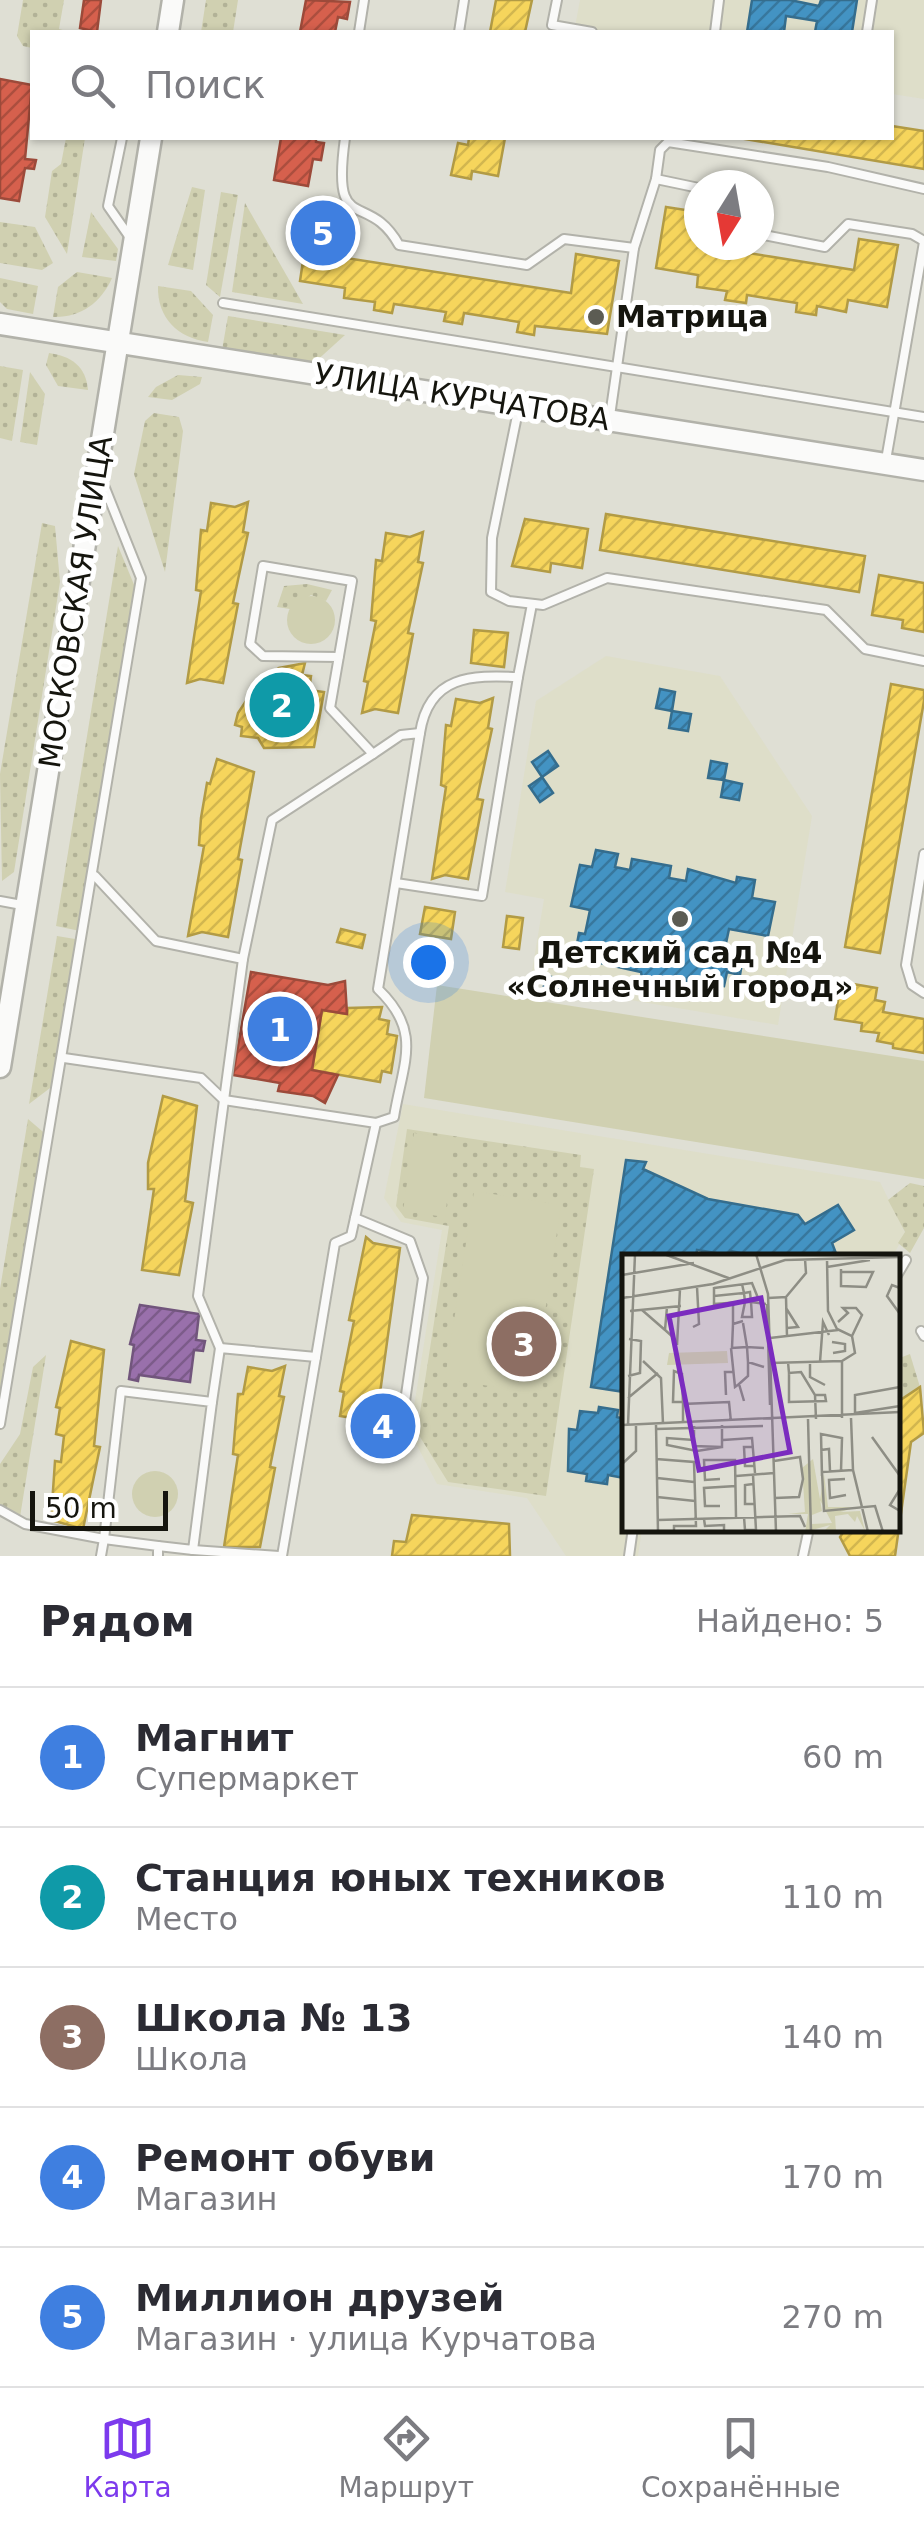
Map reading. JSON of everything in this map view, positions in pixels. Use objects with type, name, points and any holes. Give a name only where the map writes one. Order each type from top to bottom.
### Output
[{"type":"street","points":[[168,30],[173,0]]},
{"type":"street","name":"МОСКОВСКАЯ УЛИЦА","points":[[0,1067],[150,140]]},
{"type":"street","name":"УЛИЦА КУРЧАТОВА","points":[[0,324],[924,470]]},
{"type":"lane","points":[[359,30],[364,0]]},
{"type":"lane","points":[[458,30],[464,0]]},
{"type":"lane","points":[[557,0],[552,25],[581,30]]},
{"type":"lane","points":[[715,30],[720,0]]},
{"type":"lane","points":[[868,30],[872,0]]},
{"type":"lane","points":[[122,140],[108,206],[134,242]]},
{"type":"lane","points":[[345,140],[339,182],[348,204],[352,211],[388,226],[398,245],[528,264],[564,239],[634,248]]},
{"type":"lane","points":[[609,420],[634,248],[656,179],[660,150],[668,142],[828,166],[924,190]]},
{"type":"lane","points":[[656,179],[684,185]]},
{"type":"lane","points":[[774,237],[825,247],[848,224],[912,234],[924,242],[919,298],[885,464]]},
{"type":"lane","points":[[223,303],[924,417]]},
{"type":"lane","points":[[518,406],[488,569],[491,592],[509,601],[532,604],[565,600],[587,583],[607,578],[826,610],[865,649],[924,661]]},
{"type":"lane","points":[[0,1424],[141,578],[98,469]]},
{"type":"lane","points":[[339,657],[263,656],[250,644],[263,566],[352,581],[339,657],[330,708],[373,754]]},
{"type":"lane","points":[[396,883],[482,896],[532,604]]},
{"type":"lane","points":[[64,1058],[201,1078],[224,1100],[376,1124],[394,1117],[409,1030],[397,1007],[378,989],[423,714],[438,696],[466,675],[518,677]]},
{"type":"lane","points":[[193,1550],[220,1348],[198,1296],[243,959],[272,820],[401,735],[420,733]]},
{"type":"lane","points":[[924,854],[906,966],[912,985],[924,992]]},
{"type":"lane","points":[[94,876],[156,941],[243,959]]},
{"type":"lane","points":[[0,901],[26,906]]},
{"type":"lane","points":[[0,1510],[25,1524],[158,1551],[280,1556],[336,1243],[351,1236],[376,1124]]},
{"type":"lane","points":[[355,1218],[410,1241],[424,1278],[402,1422]]},
{"type":"lane","points":[[899,1272],[906,1260]]},
{"type":"lane","points":[[220,1348],[316,1357]]},
{"type":"lane","points":[[101,1556],[121,1391],[212,1402]]},
{"type":"lane","points":[[629,1556],[633,1531]]},
{"type":"lane","points":[[803,1556],[808,1531]]},
{"type":"shaded area","points":[[23,0],[64,0],[59,29],[63,30],[30,30],[30,48],[23,46],[17,36]]},
{"type":"shaded area","points":[[206,0],[238,0],[233,30],[201,30]]},
{"type":"shaded area","points":[[580,0],[924,0],[924,99],[894,94],[894,30],[574,30]]},
{"type":"shaded area","points":[[66,140],[85,140],[67,254],[45,217],[52,171],[61,164]]},
{"type":"shaded area","points":[[192,187],[205,190],[193,270],[168,265]]},
{"type":"shaded area","points":[[221,192],[238,195],[220,297],[206,285]]},
{"type":"shaded area","points":[[245,203],[303,304],[232,292]]},
{"type":"shaded area","points":[[91,212],[118,249],[116,261],[82,257]]},
{"type":"shaded area","points":[[0,222],[35,227],[53,263],[42,270],[0,263]]},
{"type":"shaded area","points":[[77,272],[112,278],[102,295],[88,307],[72,315],[53,317],[58,287]]},
{"type":"shaded area","points":[[0,278],[38,286],[33,314],[7,309],[0,302]]},
{"type":"shaded area","points":[[158,286],[191,291],[213,315],[208,342],[187,336],[171,324],[161,308]]},
{"type":"shaded area","points":[[228,316],[345,335],[313,364],[222,350]]},
{"type":"shaded area","points":[[49,353],[76,364],[88,390],[58,386],[46,365]]},
{"type":"shaded area","points":[[0,366],[23,370],[12,441],[0,438]]},
{"type":"shaded area","points":[[30,372],[45,394],[37,445],[20,442]]},
{"type":"shaded area","points":[[178,375],[202,377],[200,384],[172,400],[148,397],[156,387]]},
{"type":"shaded area","points":[[154,413],[179,417],[183,431],[165,572],[134,474],[145,421]]},
{"type":"shaded area","points":[[42,523],[55,526],[60,582],[14,872],[2,881],[0,774]]},
{"type":"shaded area","points":[[118,546],[135,587],[80,931],[56,926]]},
{"type":"shaded area","points":[[307,584],[332,590],[326,601],[311,595],[290,609],[277,607],[284,586]]},
{"type":"shaded area","points":[[311,596],[328,603],[335,620],[328,637],[311,644],[294,637],[287,620],[294,603]]},
{"type":"shaded area","points":[[606,656],[720,676],[812,816],[778,1025],[530,983],[544,899],[505,892],[536,701]]},
{"type":"shaded area","points":[[57,936],[81,940],[58,1082],[29,1104]]},
{"type":"shaded area","points":[[437,985],[924,1061],[924,1179],[424,1098]]},
{"type":"shaded area","points":[[403,1104],[880,1182],[905,1233],[894,1254],[622,1254],[622,1531],[642,1531],[638,1556],[566,1556],[527,1498],[437,1484],[410,1432],[442,1230],[401,1222],[384,1198]]},
{"type":"shaded area","points":[[28,1119],[49,1137],[0,1422],[0,1289]]},
{"type":"shaded area","points":[[407,1129],[581,1155],[580,1167],[594,1169],[546,1496],[448,1482],[417,1432],[449,1226],[405,1218],[396,1206]]},
{"type":"shaded area","points":[[414,1133],[455,1138],[445,1217],[403,1211]]},
{"type":"shaded area","points":[[910,1183],[924,1186],[924,1228],[910,1253],[898,1243],[905,1232],[888,1200]]},
{"type":"shaded area","points":[[474,1191],[561,1205],[533,1393],[445,1379]]},
{"type":"shaded area","points":[[910,1354],[920,1387],[899,1402],[899,1358]]},
{"type":"shaded area","points":[[46,1355],[20,1517],[0,1506],[0,1464],[20,1434],[33,1367]]},
{"type":"shaded area","points":[[155,1471],[171,1478],[178,1494],[171,1510],[155,1517],[139,1510],[132,1494],[139,1478]]},
{"type":"building: Жильё","points":[[496,0],[532,0],[525,30],[490,30]]},
{"type":"building: Жильё","points":[[894,126],[924,131],[924,169],[751,140],[894,140]]},
{"type":"building: Жильё","points":[[469,140],[505,140],[498,176],[472,171],[471,179],[451,175],[458,143],[468,145]]},
{"type":"building: Жильё","points":[[666,207],[684,210],[684,260],[774,257],[854,270],[859,239],[898,245],[887,307],[848,300],[846,312],[817,306],[816,315],[796,312],[797,303],[747,295],[746,303],[725,300],[727,291],[697,287],[698,275],[656,268]]},
{"type":"building: Жильё","points":[[310,214],[352,220],[346,258],[571,293],[576,254],[619,261],[607,334],[535,326],[534,335],[517,332],[519,322],[464,313],[462,324],[444,321],[446,312],[394,304],[392,313],[374,310],[375,302],[344,298],[345,288],[300,281]]},
{"type":"building: Жильё","points":[[248,502],[243,532],[248,533],[233,603],[238,604],[223,683],[200,679],[187,683],[201,591],[196,590],[201,530],[207,531],[211,503],[235,507]]},
{"type":"building: Жильё","points":[[606,514],[865,556],[859,592],[600,550]]},
{"type":"building: Жильё","points":[[525,519],[588,529],[582,568],[551,563],[550,572],[512,566]]},
{"type":"building: Жильё","points":[[423,532],[418,562],[423,563],[408,633],[413,634],[398,713],[375,709],[362,713],[376,621],[371,620],[376,560],[382,561],[386,533],[410,537]]},
{"type":"building: Жильё","points":[[879,575],[924,583],[924,632],[902,628],[903,620],[872,615]]},
{"type":"building: Жильё","points":[[474,630],[508,633],[504,667],[471,663]]},
{"type":"building: Жильё","points":[[305,663],[302,675],[311,676],[309,690],[324,692],[314,747],[264,748],[258,738],[241,736],[242,727],[235,725],[238,713],[258,683],[279,668]]},
{"type":"building: Жильё","points":[[891,684],[924,690],[924,701],[880,953],[845,947]]},
{"type":"building: Жильё","points":[[493,698],[488,728],[492,729],[477,799],[483,800],[468,879],[445,875],[432,879],[446,787],[441,785],[446,725],[451,726],[456,699],[480,703]]},
{"type":"building: Жильё","points":[[217,759],[254,772],[238,859],[242,860],[228,937],[202,932],[188,936],[204,846],[199,845],[201,818],[207,783],[210,784]]},
{"type":"building: Жильё","points":[[425,907],[455,912],[451,939],[420,934]]},
{"type":"building: Жильё","points":[[507,916],[523,918],[519,949],[503,947]]},
{"type":"building: Жильё","points":[[341,929],[365,935],[362,948],[337,942]]},
{"type":"building: Жильё","points":[[841,982],[877,988],[875,1000],[885,1002],[883,1012],[924,1019],[924,1053],[893,1048],[893,1044],[877,1041],[879,1033],[861,1031],[862,1023],[835,1019]]},
{"type":"building: Жильё","points":[[382,1007],[379,1019],[389,1021],[387,1034],[397,1036],[391,1073],[382,1071],[380,1082],[312,1070],[322,1010],[347,1014],[348,1008]]},
{"type":"building: Жильё","points":[[163,1096],[197,1106],[185,1201],[193,1203],[179,1275],[142,1270],[154,1189],[148,1189],[148,1163]]},
{"type":"building: Жильё","points":[[366,1237],[373,1243],[400,1248],[376,1422],[340,1416],[344,1392],[340,1391],[354,1321],[349,1320]]},
{"type":"building: Жильё","points":[[71,1341],[104,1350],[94,1446],[100,1447],[83,1529],[51,1520],[55,1461],[61,1462],[64,1436],[56,1434],[60,1408],[56,1407]]},
{"type":"building: Жильё","points":[[285,1366],[279,1396],[284,1397],[270,1467],[275,1468],[260,1547],[224,1547],[238,1455],[233,1454],[238,1394],[243,1394],[248,1367],[272,1371]]},
{"type":"building: Жильё","points":[[920,1387],[924,1433],[911,1442],[899,1528],[899,1401]]},
{"type":"building: Жильё","points":[[412,1515],[509,1524],[510,1556],[392,1556],[394,1541],[406,1542]]},
{"type":"building: Жильё","points":[[844,1531],[899,1531],[895,1556],[850,1556],[840,1537]]},
{"type":"building: Торговля","points":[[84,0],[101,0],[97,30],[80,28]]},
{"type":"building: Торговля","points":[[306,0],[350,2],[347,19],[338,17],[335,30],[300,30]]},
{"type":"building: Торговля","points":[[0,79],[30,85],[25,159],[36,160],[34,169],[25,168],[19,201],[0,198]]},
{"type":"building: Торговля","points":[[281,140],[324,143],[321,160],[313,159],[308,186],[274,180]]},
{"type":"building: Торговля","points":[[251,972],[328,985],[345,981],[347,1014],[322,1010],[312,1070],[338,1075],[325,1103],[313,1096],[278,1091],[280,1083],[233,1075]]},
{"type":"building: Офисы","points":[[140,1305],[199,1314],[196,1340],[205,1341],[203,1351],[194,1350],[190,1382],[139,1375],[138,1381],[129,1379],[134,1345],[130,1344]]},
{"type":"building: Школы","points":[[752,0],[790,0],[819,6],[821,0],[857,0],[852,30],[815,30],[817,21],[786,16],[784,30],[747,30]]},
{"type":"building: Школы","points":[[660,689],[675,692],[672,711],[656,708]]},
{"type":"building: Школы","points":[[672,711],[691,714],[688,731],[669,728]]},
{"type":"building: Школы","points":[[548,751],[558,766],[542,777],[532,762]]},
{"type":"building: Школы","points":[[711,761],[727,764],[724,780],[708,778]]},
{"type":"building: Школы","points":[[542,777],[553,793],[540,802],[529,786]]},
{"type":"building: Школы","points":[[724,780],[742,784],[739,800],[721,797]]},
{"type":"building: Школы","name":"Детский сад №4 «Солнечный город»","points":[[596,850],[618,854],[615,867],[630,870],[632,859],[671,866],[669,878],[686,881],[688,869],[736,883],[737,877],[755,880],[752,898],[775,902],[768,936],[729,929],[725,948],[744,951],[740,975],[727,972],[724,986],[678,980],[665,991],[643,983],[641,972],[600,963],[601,957],[582,953],[583,946],[577,944],[579,933],[585,934],[590,910],[571,906],[580,865],[592,867]]},
{"type":"building: Школы","points":[[546,976],[568,980],[567,989],[544,986]]},
{"type":"building: Школы","points":[[626,1160],[646,1162],[643,1169],[708,1199],[798,1215],[805,1224],[838,1205],[854,1230],[832,1243],[836,1254],[722,1254],[697,1250],[696,1254],[622,1254],[622,1392],[591,1387]]},
{"type":"building: Школы","points":[[599,1407],[618,1410],[617,1417],[622,1418],[622,1478],[608,1475],[607,1484],[586,1481],[587,1474],[568,1471],[569,1429],[577,1430],[580,1411],[598,1413]]},
{"type":"place","name":"Миллион друзей","points":[[323,233]]},
{"type":"place","name":"Матрица","points":[[596,317]]},
{"type":"place","name":"Станция юных техников","points":[[282,705]]},
{"type":"place","name":"Детский сад №4 «Солнечный город»","points":[[680,919]]},
{"type":"place","name":"Магнит","points":[[280,1029]]},
{"type":"place","name":"Школа № 13","points":[[524,1344]]},
{"type":"place","name":"Ремонт обуви","points":[[383,1426]]}]
